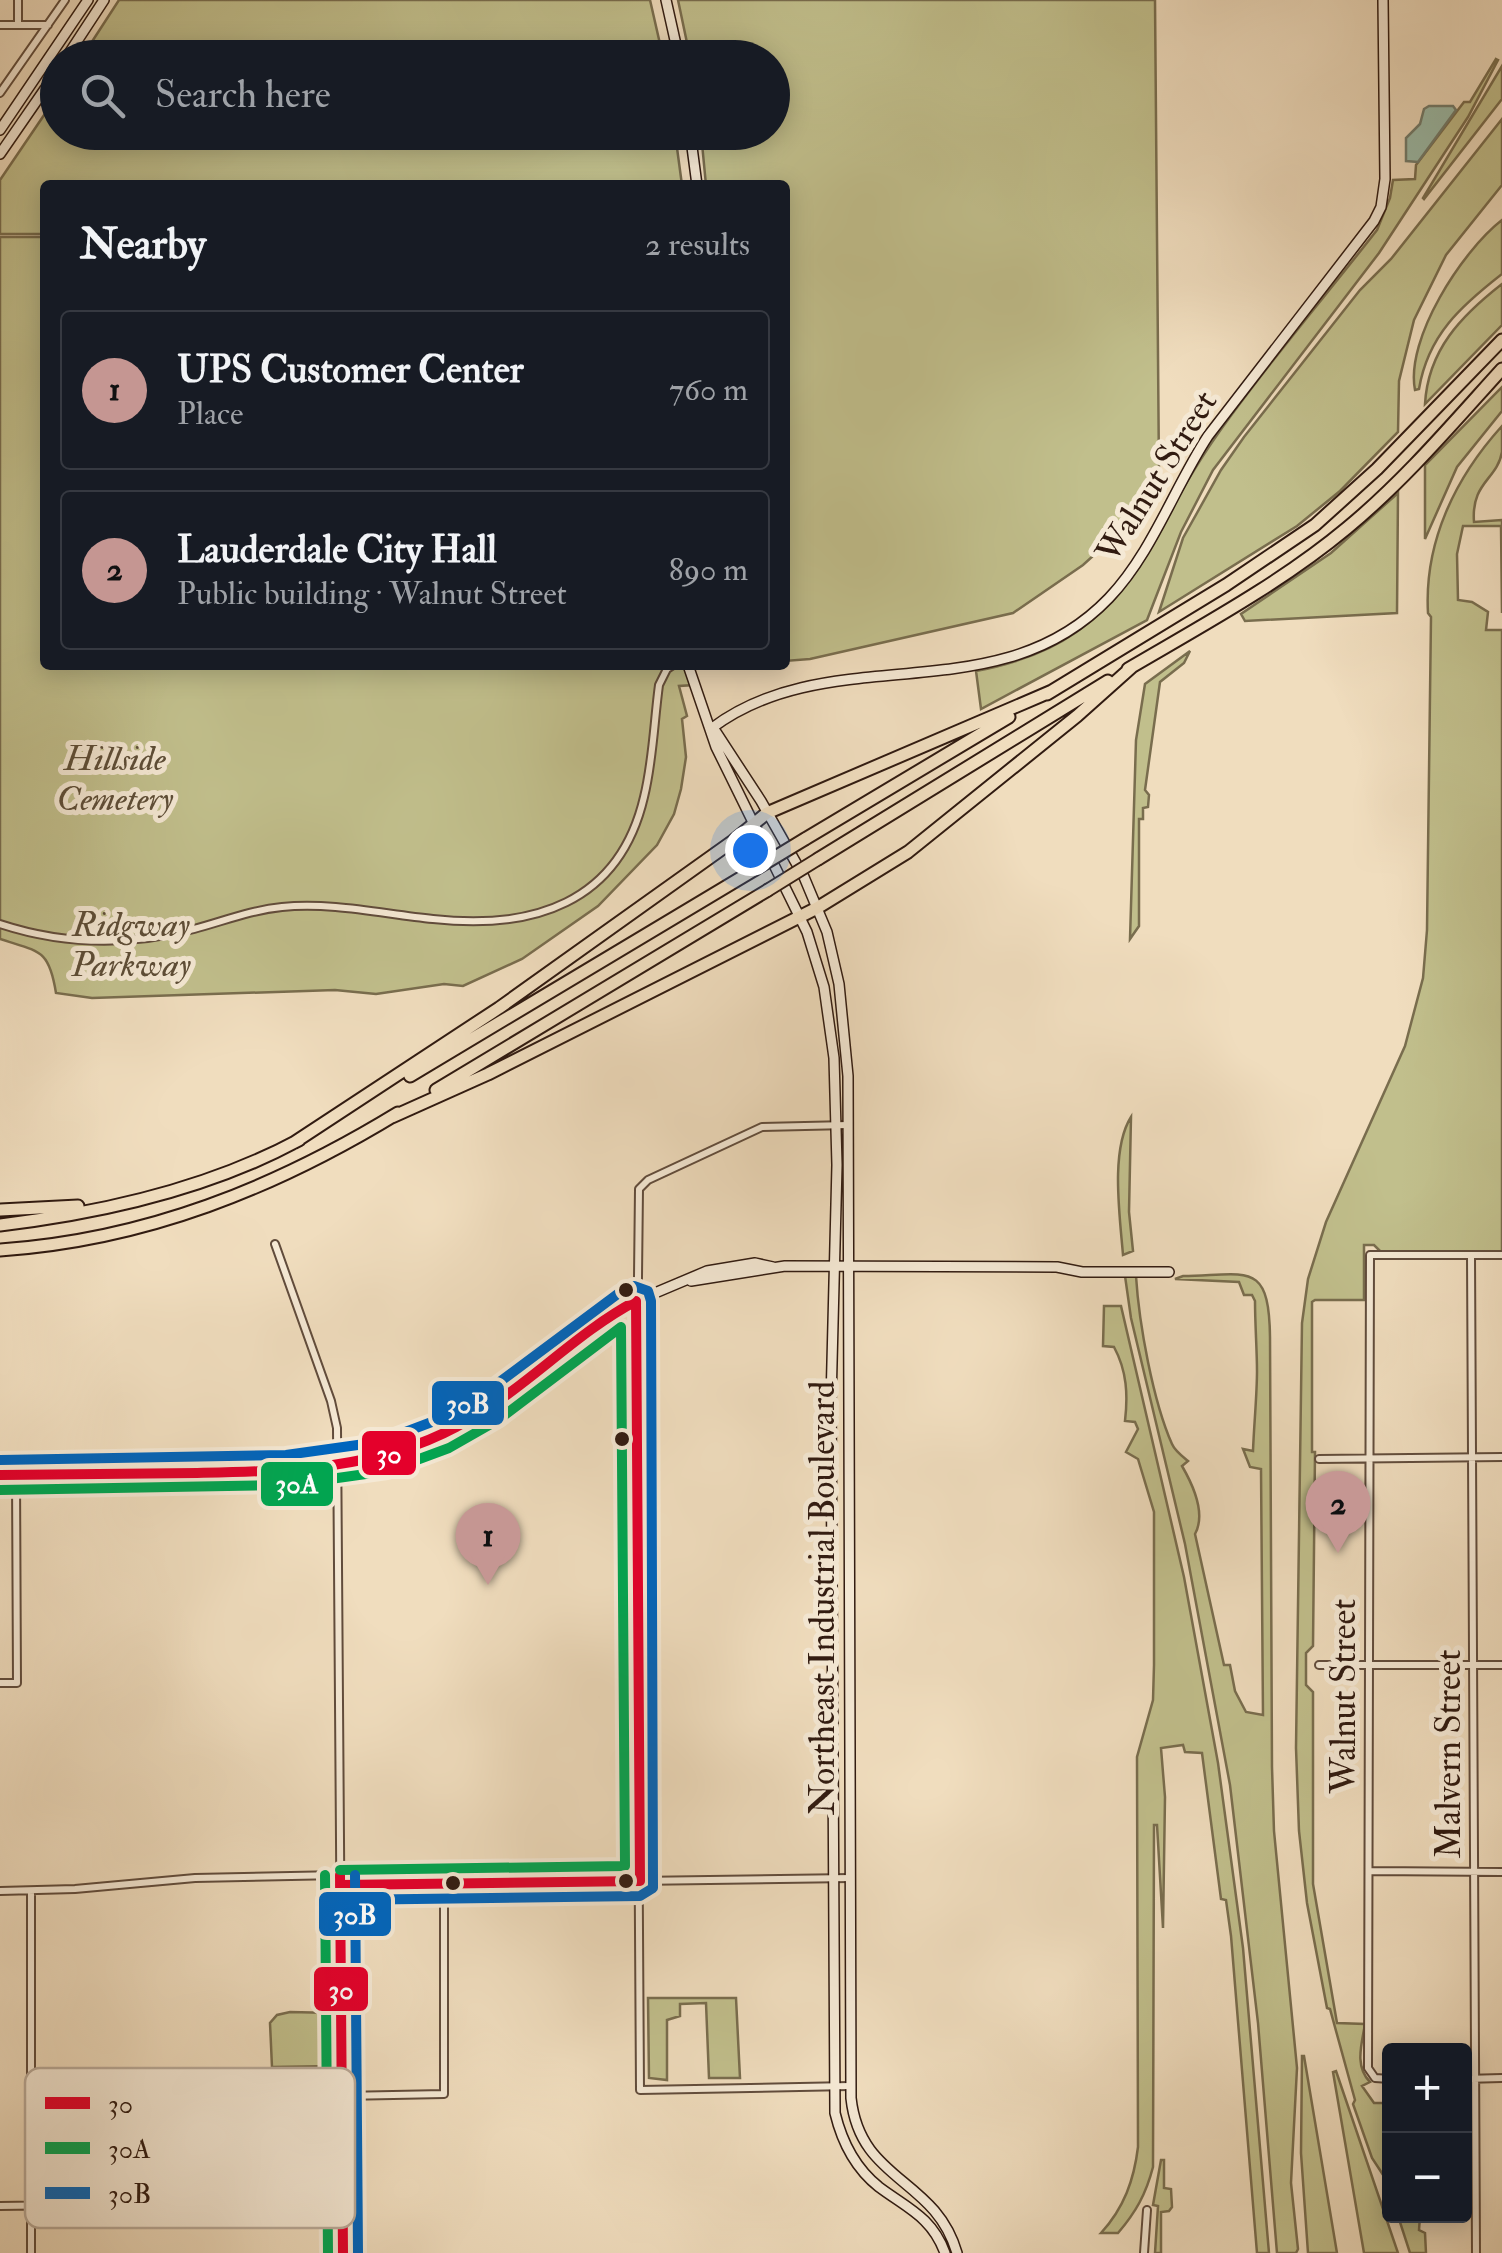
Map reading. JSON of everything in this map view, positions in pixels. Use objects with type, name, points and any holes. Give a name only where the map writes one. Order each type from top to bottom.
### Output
[{"type":"highway","points":[[0,1225],[126,1202],[212,1178],[295,1142],[1226,586],[1315,526],[1391,455],[1502,340]]},
{"type":"highway","points":[[2,1250],[109,1234],[222,1202],[302,1168],[392,1117],[1320,550],[1381,498],[1502,372]]},
{"type":"highway","points":[[392,1117],[488,1074],[818,908],[908,852],[1077,716],[1132,666]]},
{"type":"highway","points":[[295,1142],[499,1008],[767,813],[1052,692]]},
{"type":"highway","points":[[0,1210],[126,1202]]},
{"type":"street","points":[[18,0],[18,24]]},
{"type":"street","points":[[0,92],[65,0]]},
{"type":"street","points":[[61,40],[88,0]]},
{"type":"street","points":[[78,40],[104,0]]},
{"type":"street","points":[[666,0],[675,40]]},
{"type":"street","name":"Walnut Street","points":[[712,728],[733,712],[814,684],[975,666],[1017,657],[1057,639],[1084,622],[1106,601],[1140,556],[1208,436],[1374,221],[1385,179],[1383,0]]},
{"type":"street","points":[[0,25],[48,25]]},
{"type":"street","points":[[0,130],[40,71]]},
{"type":"street","points":[[0,154],[40,96]]},
{"type":"street","points":[[692,150],[696,180]]},
{"type":"street","points":[[0,924],[53,937],[113,942],[171,934],[255,911],[292,907],[454,922],[506,920],[550,910],[580,896],[600,879],[631,838],[645,795],[660,684],[667,670]]},
{"type":"street","points":[[690,670],[712,728]]},
{"type":"street","name":"Northeast Industrial Boulevard","points":[[712,728],[726,744],[804,877],[831,945],[840,984],[847,1058],[834,1266],[831,1402],[834,2086],[837,2122],[854,2160],[880,2187],[923,2216],[945,2253]]},
{"type":"street","name":"Northeast Industrial Boulevard","points":[[712,728],[716,748],[800,917],[814,954],[830,1017],[842,1126],[848,1268],[854,2118],[881,2166],[934,2206],[957,2253]]},
{"type":"street","points":[[842,1126],[762,1128],[642,1184],[636,1200],[640,2090],[852,2086]]},
{"type":"street","points":[[275,1244],[331,1401],[336,1428],[342,2068]]},
{"type":"street","name":"Walnut Street","points":[[1382,2077],[1371,2075],[1368,2068],[1370,1255],[1471,1255]]},
{"type":"street","points":[[1471,1255],[1502,1255]]},
{"type":"street","name":"Malvern Street","points":[[1471,1255],[1476,2253]]},
{"type":"street","points":[[0,1475],[275,1471],[337,1466],[417,1446],[477,1416],[606,1318],[636,1300],[684,1282],[774,1267],[1057,1267],[1082,1272],[1166,1272]]},
{"type":"street","points":[[1319,1458],[1502,1457]]},
{"type":"street","points":[[0,1684],[17,1683],[16,1475]]},
{"type":"street","points":[[1319,1665],[1502,1664]]},
{"type":"street","points":[[1371,1871],[1502,1872]]},
{"type":"street","points":[[0,1891],[31,1892],[194,1878],[340,1875]]},
{"type":"street","points":[[340,1885],[851,1878]]},
{"type":"street","points":[[355,2096],[444,2094],[444,1884]]},
{"type":"street","points":[[31,1892],[31,2068]]},
{"type":"street","points":[[1474,2078],[1502,2078]]},
{"type":"street","points":[[0,2206],[25,2205]]},
{"type":"street","points":[[1144,2253],[1147,2210]]},
{"type":"street","points":[[343,2228],[343,2253]]},
{"type":"green space","points":[[119,0],[650,0],[659,40],[93,40]]},
{"type":"green space","points":[[678,0],[1155,0],[1159,473],[1147,500],[1124,528],[1083,565],[1013,613],[790,661],[790,180],[706,180],[703,150],[790,150],[790,40],[686,40]]},
{"type":"green space","points":[[1496,59],[1468,117],[1379,253],[1213,470],[1181,532],[1147,620],[981,709],[976,671],[1028,657],[1069,637],[1100,612],[1126,583],[1217,435],[1377,230],[1393,180],[1415,179],[1416,165],[1464,102],[1470,102]]},
{"type":"green space","points":[[1502,66],[1502,99],[1424,199],[1423,198]]},
{"type":"green space","points":[[1502,119],[1502,185],[1446,255],[1414,320],[1399,381],[1398,432],[1340,491],[1297,526],[1159,612],[1183,538],[1221,470],[1360,290],[1391,259]]},
{"type":"green space","points":[[40,121],[40,150],[677,150],[681,180],[40,180],[40,234],[0,234],[0,180]]},
{"type":"green space","points":[[1502,220],[1502,274],[1473,298],[1438,337],[1419,389],[1415,390],[1419,346],[1440,298],[1470,252]]},
{"type":"green space","name":"Hillside Cemetery","points":[[0,237],[40,237],[40,670],[690,670],[694,685],[679,686],[687,716],[682,719],[686,757],[681,789],[674,814],[657,845],[598,906],[522,959],[463,986],[444,984],[376,994],[335,990],[92,998],[56,993],[50,968],[40,954],[0,939]]},
{"type":"green space","points":[[1502,284],[1502,325],[1425,404],[1433,367],[1449,336]]},
{"type":"green space","points":[[1502,387],[1502,411],[1457,467],[1425,539],[1425,465]]},
{"type":"green space","points":[[1502,426],[1502,452],[1476,498],[1474,522],[1502,520],[1502,613],[1501,526],[1463,526],[1457,554],[1458,600],[1472,602],[1488,612],[1486,630],[1502,630],[1502,1252],[1380,1251],[1374,1245],[1364,1245],[1364,1300],[1312,1302],[1313,1646],[1306,1653],[1306,1685],[1313,1692],[1313,1884],[1337,2023],[1365,2024],[1361,2062],[1370,2082],[1362,2086],[1374,2103],[1382,2103],[1382,2173],[1372,2158],[1353,2104],[1327,2008],[1307,1903],[1299,1831],[1296,1748],[1302,1323],[1308,1279],[1326,1222],[1405,1046],[1423,978],[1427,930],[1431,561],[1446,512],[1485,446]]},
{"type":"green space","points":[[1398,493],[1397,613],[1245,621],[1241,614],[1331,553]]},
{"type":"green space","points":[[1190,651],[1184,663],[1160,682],[1145,790],[1149,795],[1148,807],[1143,808],[1143,819],[1139,819],[1139,926],[1130,939],[1136,740],[1145,684]]},
{"type":"green space","points":[[1131,1117],[1129,1212],[1133,1251],[1123,1255],[1118,1165]]},
{"type":"green space","points":[[1224,1274],[1250,1277],[1265,1295],[1269,1312],[1272,1767],[1274,1831],[1297,2068],[1291,2183],[1296,2253],[1277,2253],[1258,2023],[1230,1785],[1185,1544],[1131,1318],[1125,1276],[1136,1276],[1148,1362],[1165,1426],[1173,1447],[1188,1461],[1182,1466],[1197,1500],[1199,1518],[1195,1534],[1224,1665],[1230,1665],[1235,1691],[1246,1712],[1263,1715],[1261,1469],[1250,1467],[1243,1449],[1253,1451],[1255,1301],[1252,1295],[1244,1295],[1239,1282],[1175,1279]]},
{"type":"green space","points":[[1104,1306],[1121,1306],[1184,1577],[1218,1763],[1243,1948],[1269,2253],[1257,2253],[1231,1936],[1226,1900],[1221,1899],[1202,1753],[1185,1752],[1183,1745],[1161,1748],[1165,1797],[1163,1928],[1154,1825],[1153,2167],[1144,2194],[1118,2233],[1101,2233],[1127,2193],[1138,2147],[1137,1757],[1153,1700],[1154,1665],[1154,1512],[1138,1459],[1126,1452],[1138,1429],[1135,1422],[1125,1421],[1126,1383],[1122,1365],[1114,1347],[1103,1346]]},
{"type":"green space","points":[[648,1998],[736,1998],[740,2078],[709,2078],[706,2003],[680,2004],[680,2016],[667,2020],[667,2080],[649,2078]]},
{"type":"green space","points":[[333,2013],[333,2066],[272,2067],[270,2023],[277,2015]]},
{"type":"green space","points":[[1302,2056],[1337,2253],[1308,2253],[1301,2153]]},
{"type":"green space","points":[[1336,2071],[1382,2206],[1382,2223],[1388,2223],[1398,2253],[1364,2253],[1333,2072]]},
{"type":"green space","points":[[1161,2160],[1164,2188],[1171,2189],[1172,2207],[1161,2212],[1161,2253],[1155,2253],[1158,2206],[1153,2205]]},
{"type":"green space","points":[[1400,2223],[1420,2223],[1419,2230],[1425,2233],[1426,2253],[1410,2253]]},
{"type":"shaded area","points":[[1453,106],[1456,110],[1418,162],[1406,161],[1406,138],[1420,124],[1424,109]]},
{"type":"transit line","name":"30B","points":[[0,1460],[286,1455],[379,1442],[437,1420],[482,1395],[619,1293],[634,1286],[648,1291],[653,1888],[640,1896],[340,1900]]},
{"type":"transit line","name":"30","points":[[0,1475],[264,1471],[330,1465],[394,1452],[426,1441],[480,1413],[590,1330],[636,1301],[640,1881],[340,1885]]},
{"type":"transit line","name":"30A","points":[[0,1490],[288,1485],[387,1471],[449,1448],[498,1420],[621,1327],[625,1866],[340,1870]]},
{"type":"transit line","name":"30A","points":[[325,1875],[327,2068]]},
{"type":"transit line","name":"30","points":[[340,1875],[342,2068]]},
{"type":"transit line","name":"30B","points":[[355,1875],[358,2253]]},
{"type":"transit line","name":"30A","points":[[328,2228],[328,2253]]},
{"type":"transit line","name":"30","points":[[343,2228],[343,2253]]},
{"type":"place","name":"Lauderdale City Hall","points":[[1338,1553]]},
{"type":"place","name":"UPS Customer Center","points":[[488,1585]]},
{"type":"park label","name":"Ridgway Parkway","points":[[131,944]]}]
